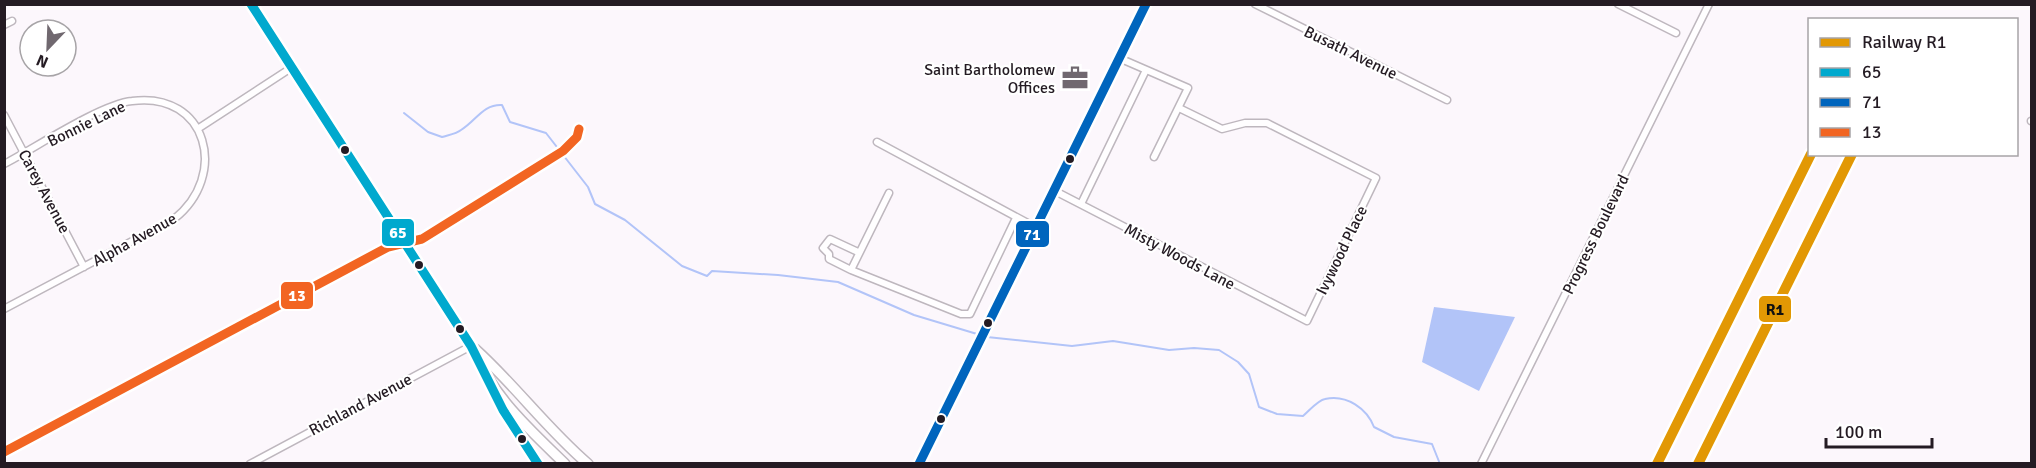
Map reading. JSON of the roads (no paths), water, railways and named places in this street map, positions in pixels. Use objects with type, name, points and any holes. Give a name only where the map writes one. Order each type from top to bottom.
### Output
[{"type":"main road","points":[[251,4],[471,346],[488,381],[500,398],[565,464]]},
{"type":"main road","points":[[471,346],[500,371],[550,429],[588,464]]},
{"type":"main road","points":[[488,381],[500,371]]},
{"type":"main road","points":[[500,398],[504,410],[538,464]]},
{"type":"street","points":[[919,464],[1146,4]]},
{"type":"street","name":"Busath Avenue","points":[[1255,4],[1447,100]]},
{"type":"street","points":[[1618,4],[1676,33]]},
{"type":"street","name":"Progress Boulevard","points":[[1481,464],[1709,4]]},
{"type":"street","points":[[4,25],[12,21]]},
{"type":"street","points":[[1119,58],[1188,88],[1154,157]]},
{"type":"street","points":[[199,128],[291,68]]},
{"type":"street","points":[[1081,204],[1146,70]]},
{"type":"street","name":"Bonnie Lane","points":[[4,164],[105,110],[134,100],[166,105],[184,113],[199,128]]},
{"type":"street","name":"Ivywood Place","points":[[1179,108],[1222,129],[1245,123],[1267,123],[1376,178],[1307,321]]},
{"type":"street","name":"Carey Avenue","points":[[4,115],[84,267]]},
{"type":"street","name":"Alpha Avenue","points":[[4,309],[174,219],[192,202],[199,190],[204,171],[204,145],[199,128]]},
{"type":"street","points":[[4,452],[388,247],[422,239],[563,151],[577,137],[579,129]]},
{"type":"street","points":[[877,142],[1035,227]]},
{"type":"street","name":"Misty Woods Lane","points":[[1053,190],[1307,321]]},
{"type":"street","points":[[851,270],[889,192]]},
{"type":"street","points":[[858,252],[830,239],[827,239],[823,248],[829,254],[829,259],[851,270],[961,314],[970,314],[1016,218]]},
{"type":"street","name":"Richland Avenue","points":[[250,464],[471,346]]},
{"type":"water","points":[[1434,307],[1515,317],[1479,391],[1422,362]]},
{"type":"waterway","points":[[404,113],[428,132],[442,137],[459,131],[490,107],[502,105],[510,122],[546,133],[588,187],[595,204],[625,220],[682,266],[707,276],[712,271],[838,282],[914,315],[987,337],[1072,346],[1113,341],[1169,350],[1194,348],[1219,350],[1238,362],[1249,374],[1259,407],[1277,414],[1303,416],[1322,400],[1333,398],[1348,401],[1361,409],[1374,427],[1394,437],[1432,444],[1440,464]]},
{"type":"rail line","name":"R1","points":[[1657,464],[1810,156]]},
{"type":"rail line","name":"R1","points":[[1698,464],[1851,156]]},
{"type":"place","name":"Saint Bartholomew Offices","points":[[1075,78]]}]
